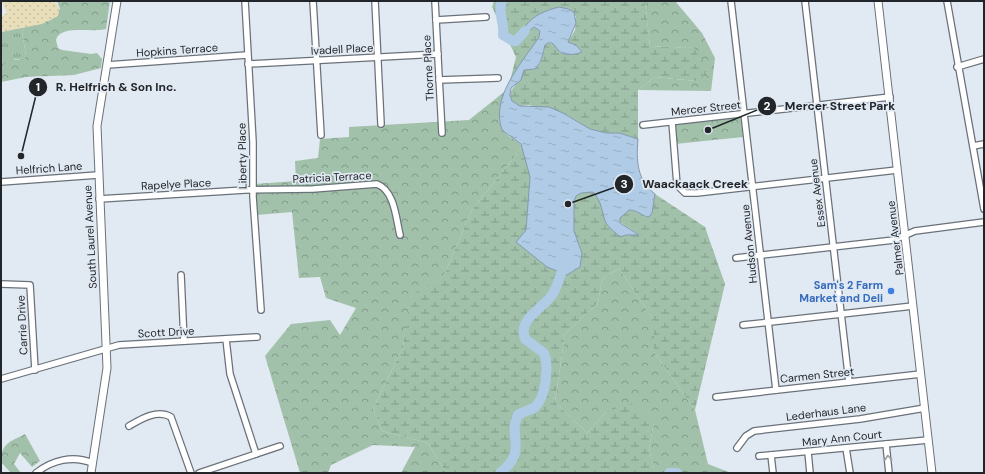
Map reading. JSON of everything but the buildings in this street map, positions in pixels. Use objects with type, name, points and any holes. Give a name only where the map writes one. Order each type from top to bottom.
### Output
[{"type":"street","name":"South Laurel Avenue","points":[[91,473],[106,379],[108,348],[99,199],[97,126],[117,1]]},
{"type":"street","name":"Liberty Place","points":[[245,1],[252,134],[253,190],[261,310]]},
{"type":"street","points":[[313,1],[321,135]]},
{"type":"street","points":[[375,1],[382,124]]},
{"type":"street","name":"Thorne Place","points":[[435,1],[442,133]]},
{"type":"street","name":"Hudson Avenue","points":[[731,1],[776,390]]},
{"type":"street","name":"Essex Avenue","points":[[805,1],[849,382]]},
{"type":"street","name":"Palmer Avenue","points":[[878,1],[906,235],[932,473]]},
{"type":"street","points":[[947,1],[957,67],[984,206]]},
{"type":"street","points":[[436,20],[486,17]]},
{"type":"street","name":"Ivadell Place","points":[[248,64],[438,54]]},
{"type":"street","name":"Hopkins Terrace","points":[[107,65],[248,55]]},
{"type":"street","points":[[957,67],[984,59]]},
{"type":"street","points":[[439,80],[498,78]]},
{"type":"street","name":"Mercer Street","points":[[643,125],[890,97]]},
{"type":"street","points":[[672,122],[678,185],[685,193],[753,187],[898,170]]},
{"type":"street","points":[[972,146],[984,144]]},
{"type":"street","name":"Helfrich Lane","points":[[1,182],[98,175]]},
{"type":"street","name":"Patricia Terrace","points":[[253,190],[313,190],[377,184],[385,189],[390,195],[400,235]]},
{"type":"street","name":"Rapelye Place","points":[[99,199],[253,190]]},
{"type":"street","points":[[736,258],[894,240],[915,231],[984,222]]},
{"type":"street","points":[[181,275],[184,341]]},
{"type":"street","name":"Carrie Drive","points":[[1,284],[30,285],[35,370]]},
{"type":"street","points":[[743,325],[913,306]]},
{"type":"street","name":"Scott Drive","points":[[1,379],[119,345],[257,337]]},
{"type":"street","points":[[226,339],[230,374],[256,454]]},
{"type":"street","name":"Carmen Street","points":[[716,397],[921,374]]},
{"type":"street","name":"Lederhaus Lane","points":[[737,448],[746,436],[754,431],[860,419],[924,408]]},
{"type":"street","points":[[130,426],[150,416],[164,414],[171,417],[191,473]]},
{"type":"street","name":"Mary Ann Court","points":[[759,456],[928,440]]},
{"type":"street","points":[[886,444],[889,473]]},
{"type":"street","points":[[198,473],[280,446]]},
{"type":"street","points":[[846,448],[850,473]]},
{"type":"street","points":[[808,452],[810,473]]},
{"type":"street","points":[[771,455],[773,473]]},
{"type":"street","points":[[36,473],[48,465],[66,460],[82,459],[92,463]]},
{"type":"green space","points":[[57,1],[110,1],[106,29],[64,32],[59,35],[56,40],[58,48],[62,50],[91,54],[97,53],[102,59],[101,68],[74,75],[26,77],[1,82],[1,67],[11,60],[23,59],[26,56],[22,31],[25,27],[51,20],[60,9]]},
{"type":"green space","points":[[494,1],[645,1],[650,46],[694,48],[710,72],[696,81],[655,77],[638,90],[638,139],[619,133],[606,133],[590,129],[563,113],[529,105],[520,106],[512,101],[511,92],[520,80],[524,70],[537,68],[542,58],[545,45],[548,43],[554,44],[560,53],[581,53],[581,50],[568,42],[575,30],[576,16],[551,9],[535,17],[517,40],[534,27],[540,31],[539,37],[510,81],[516,57],[492,7]]},
{"type":"green space","points":[[645,1],[675,1],[702,33],[715,58],[711,91],[638,90],[655,77],[696,81],[694,48],[650,46]]},
{"type":"green space","points":[[25,27],[22,31],[26,56],[23,59],[15,59],[1,67],[1,32]]},
{"type":"green space","points":[[504,92],[499,117],[501,127],[510,137],[519,142],[522,147],[472,210],[444,275],[411,296],[403,347],[373,409],[382,431],[428,443],[446,473],[401,473],[415,447],[373,445],[331,465],[328,473],[300,473],[265,356],[291,324],[330,320],[340,335],[356,308],[326,298],[320,277],[299,278],[292,212],[256,215],[255,184],[296,181],[295,161],[318,158],[320,139],[349,137],[349,127],[469,120]]},
{"type":"green space","points":[[740,114],[743,137],[675,144],[672,123]]},
{"type":"green space","points":[[522,147],[531,177],[526,230],[582,253],[574,231],[574,201],[576,196],[581,193],[593,192],[599,200],[610,227],[625,234],[638,234],[620,222],[620,218],[629,210],[640,212],[645,217],[652,213],[655,194],[705,227],[725,284],[695,410],[654,352],[654,321],[619,268],[602,279],[598,303],[565,334],[555,402],[587,433],[606,412],[631,403],[654,422],[649,449],[655,473],[446,473],[428,443],[382,431],[373,409],[403,347],[410,296],[444,275],[472,210]]},
{"type":"green space","points":[[619,268],[654,321],[654,352],[695,410],[708,464],[731,473],[655,473],[649,449],[654,422],[606,412],[587,433],[555,402],[565,334],[598,303],[602,279]]},
{"type":"green space","points":[[25,434],[40,461],[32,467],[20,453],[14,464],[21,473],[11,473],[1,462],[1,456],[7,444]]},
{"type":"sand","points":[[2,1],[53,1],[58,7],[58,16],[42,24],[1,32],[1,17],[7,13]]},
{"type":"water","points":[[559,7],[574,12],[576,23],[568,42],[576,45],[582,52],[566,54],[561,53],[552,43],[545,45],[542,57],[535,69],[524,70],[521,80],[511,88],[510,95],[512,101],[520,106],[549,107],[563,113],[590,129],[606,133],[619,133],[638,139],[637,155],[639,170],[644,183],[655,194],[652,213],[649,217],[629,210],[620,218],[620,223],[639,235],[626,235],[620,237],[606,223],[600,204],[593,192],[581,193],[576,196],[574,201],[574,231],[582,253],[580,267],[567,275],[547,267],[516,242],[526,230],[530,177],[521,144],[502,130],[499,118],[500,105],[504,93],[517,69],[539,37],[540,31],[534,27],[516,41],[524,28],[533,18],[544,12]]},
{"type":"waterway","points":[[502,1],[500,10],[503,35],[513,41],[516,41],[525,31]]},
{"type":"waterway","points":[[500,473],[509,465],[516,451],[515,423],[518,415],[535,407],[542,396],[546,381],[546,359],[544,353],[525,339],[525,325],[528,319],[550,298],[554,292],[566,260]]},
{"type":"waterway","points":[[669,473],[677,473]]},
{"type":"place","name":"Mercer Street Park","points":[[708,130]]},
{"type":"place","name":"R. Helfrich & Son Inc.","points":[[21,156]]},
{"type":"place","name":"Waackaack Creek","points":[[568,204]]},
{"type":"place","name":"Sam's 2 Farm Market and Deli","points":[[891,291]]}]
